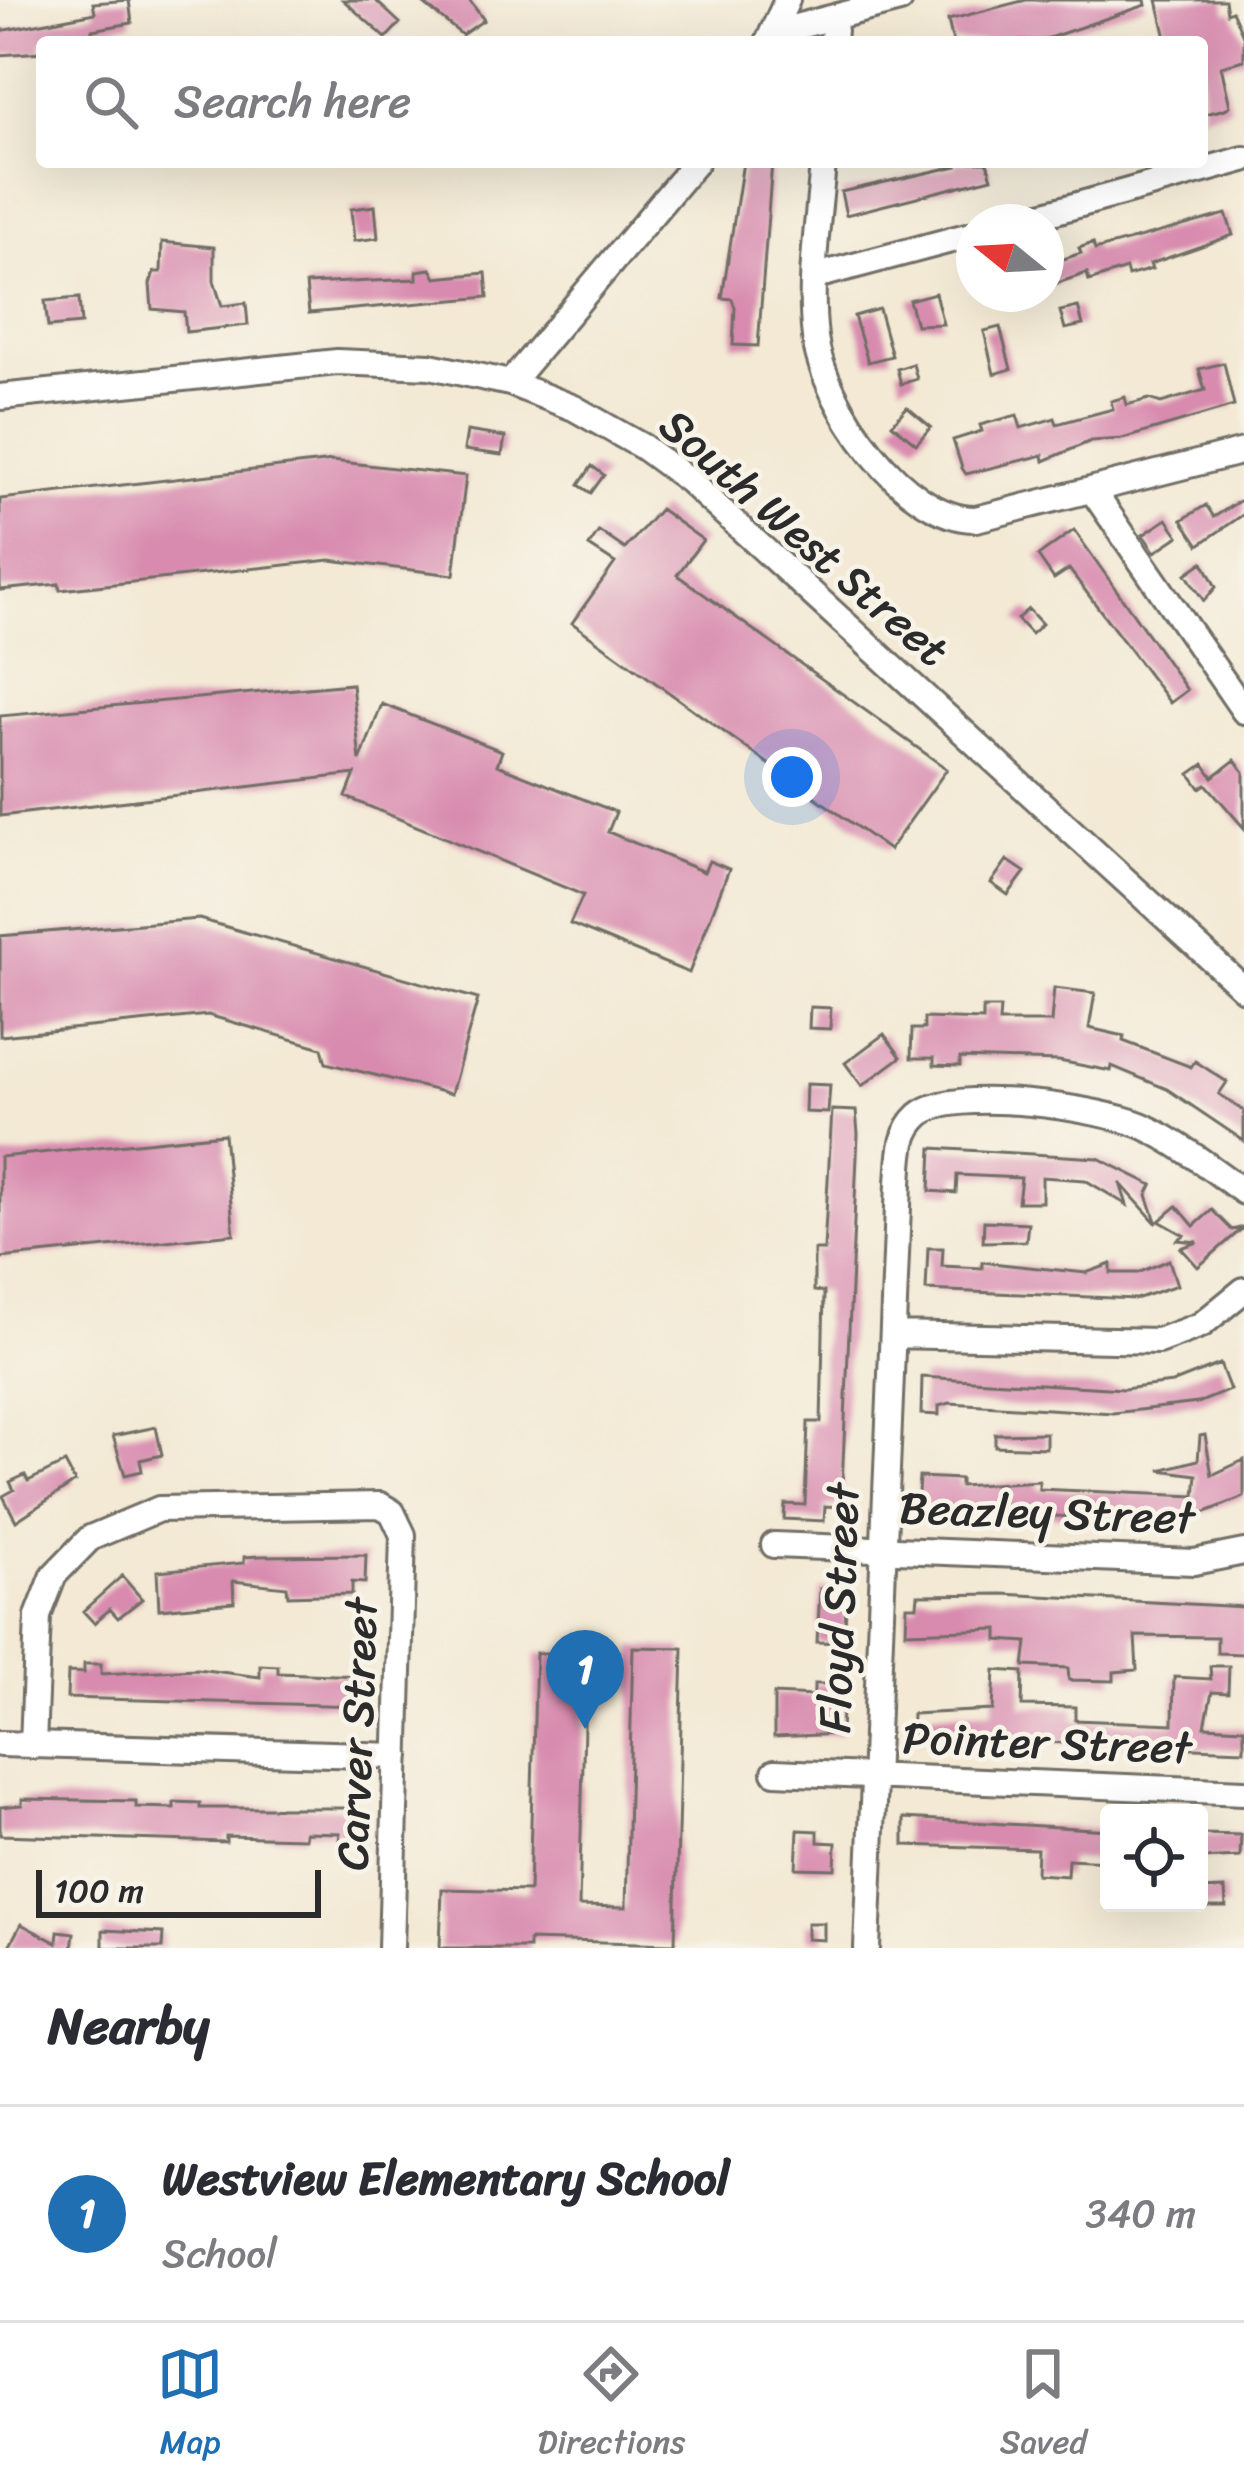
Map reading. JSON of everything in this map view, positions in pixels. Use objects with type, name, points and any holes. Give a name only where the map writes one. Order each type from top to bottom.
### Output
[{"type":"street","points":[[771,36],[787,0]]},
{"type":"street","points":[[786,36],[834,30],[900,0]]},
{"type":"street","points":[[1064,209],[1244,159]]},
{"type":"street","points":[[510,383],[691,168]]},
{"type":"street","points":[[823,168],[815,342],[832,389],[910,493],[960,519],[1244,451]]},
{"type":"street","points":[[817,276],[956,239]]},
{"type":"street","name":"South West Street","points":[[0,398],[337,362],[430,367],[510,383],[597,419],[688,480],[1244,989]]},
{"type":"street","points":[[1092,490],[1242,704]]},
{"type":"street","name":"Floyd Street","points":[[867,1948],[902,1142],[917,1116],[941,1103],[1077,1108],[1109,1114],[1164,1137],[1244,1192]]},
{"type":"street","points":[[893,1335],[1158,1341],[1201,1325],[1244,1290]]},
{"type":"street","name":"Carver Street","points":[[33,1746],[35,1640],[46,1593],[70,1555],[113,1523],[158,1509],[380,1505],[400,1523],[392,1948]]},
{"type":"street","name":"Beazley Street","points":[[774,1544],[1194,1562],[1244,1552]]},
{"type":"street","points":[[0,1744],[397,1756]]},
{"type":"street","name":"Pointer Street","points":[[775,1772],[1244,1792]]},
{"type":"building","points":[[129,0],[132,23],[92,30],[93,36],[36,36],[36,52],[0,55],[0,31],[95,13],[93,3]]},
{"type":"building","points":[[343,0],[375,0],[400,23],[384,36]]},
{"type":"building","points":[[419,0],[469,0],[484,20],[462,35]]},
{"type":"building","points":[[1026,0],[1145,0],[1146,5],[1055,36],[952,36],[948,20]]},
{"type":"building","points":[[1157,0],[1225,0],[1227,13],[1232,11],[1244,38],[1244,60],[1221,66],[1230,106],[1208,113],[1208,36],[1166,36]]},
{"type":"building","points":[[742,168],[772,168],[758,346],[733,345],[735,308],[732,299],[722,298]]},
{"type":"building","points":[[948,168],[989,168],[992,178],[846,215],[841,192]]},
{"type":"building","points":[[375,206],[378,238],[354,241],[351,209]]},
{"type":"building","points":[[1226,214],[1233,235],[1128,276],[1126,269],[1089,281],[1087,273],[1064,281],[1064,259],[1093,243],[1095,250]]},
{"type":"building","points":[[162,242],[214,247],[214,281],[222,306],[246,303],[248,325],[186,332],[184,312],[152,309],[150,284],[154,272],[161,272]]},
{"type":"building","points":[[431,269],[436,278],[486,273],[488,297],[309,313],[306,284],[417,279],[417,271]]},
{"type":"building","points":[[935,293],[943,324],[916,325],[909,300]]},
{"type":"building","points":[[79,298],[81,324],[48,327],[45,301]]},
{"type":"building","points":[[1078,307],[1083,325],[1065,329],[1060,312]]},
{"type":"building","points":[[879,309],[892,356],[868,362],[854,316]]},
{"type":"building","points":[[1000,327],[1011,369],[994,374],[984,331]]},
{"type":"building","points":[[1224,363],[1234,406],[1122,439],[1091,441],[1044,461],[1043,455],[966,474],[962,468],[953,440],[982,431],[980,425],[1017,415],[1021,428],[1055,418],[1057,424],[1113,409],[1111,401],[1125,397],[1127,405],[1149,399],[1161,403],[1205,390],[1199,369]]},
{"type":"building","points":[[913,364],[917,379],[901,384],[897,369]]},
{"type":"building","points":[[907,407],[931,427],[916,444],[892,424]]},
{"type":"building","points":[[467,431],[505,437],[502,455],[464,450]]},
{"type":"building","points":[[332,461],[466,476],[454,575],[330,560],[60,590],[59,584],[0,590],[0,499]]},
{"type":"building","points":[[592,466],[604,475],[591,493],[579,485]]},
{"type":"building","points":[[1244,498],[1244,514],[1199,545],[1182,520],[1206,505],[1214,517]]},
{"type":"building","points":[[660,509],[703,540],[677,575],[947,769],[889,850],[572,623],[615,563],[589,546],[599,531],[625,549]]},
{"type":"building","points":[[1167,519],[1179,536],[1155,552],[1143,535]]},
{"type":"building","points":[[1074,530],[1187,690],[1170,703],[1069,569],[1054,579],[1038,556]]},
{"type":"building","points":[[1203,562],[1216,587],[1204,601],[1186,574]]},
{"type":"building","points":[[1028,609],[1042,624],[1031,634],[1017,619]]},
{"type":"building","points":[[352,684],[360,761],[382,704],[502,751],[497,765],[616,812],[608,832],[704,872],[709,861],[729,869],[689,973],[570,924],[583,895],[346,797],[355,774],[0,816],[0,716]]},
{"type":"building","points":[[1235,760],[1244,772],[1244,828],[1206,784],[1200,788],[1190,774],[1204,764],[1213,777]]},
{"type":"building","points":[[1007,860],[1025,872],[1008,895],[991,883]]},
{"type":"building","points":[[199,919],[478,999],[451,1094],[326,1063],[322,1048],[208,1015],[0,1036],[0,936]]},
{"type":"building","points":[[1054,988],[1095,993],[1089,1028],[1124,1036],[1123,1041],[1191,1067],[1195,1061],[1227,1082],[1219,1094],[1244,1111],[1244,1141],[1167,1089],[1112,1066],[1111,1071],[1059,1061],[960,1058],[960,1066],[934,1065],[934,1058],[911,1058],[912,1029],[924,1029],[924,1018],[983,1020],[983,1008],[1000,1008],[999,1022],[1051,1022]]},
{"type":"building","points":[[810,1007],[831,1008],[830,1029],[809,1028]]},
{"type":"building","points":[[884,1034],[901,1057],[862,1086],[845,1063]]},
{"type":"building","points":[[806,1084],[830,1085],[828,1113],[805,1112]]},
{"type":"building","points":[[832,1110],[856,1111],[858,1134],[841,1507],[825,1506],[824,1521],[784,1519],[785,1504],[805,1505],[808,1422],[821,1422],[824,1292],[814,1291],[814,1250],[824,1250]]},
{"type":"building","points":[[224,1134],[234,1234],[0,1258],[0,1157]]},
{"type":"building","points":[[932,1148],[1098,1158],[1152,1185],[1147,1195],[1157,1224],[1120,1183],[1127,1205],[1085,1180],[1042,1177],[1042,1202],[1018,1202],[1021,1178],[957,1175],[956,1193],[930,1191]]},
{"type":"building","points":[[1177,1206],[1194,1226],[1212,1210],[1232,1230],[1244,1227],[1198,1267],[1181,1248],[1198,1242],[1178,1240],[1184,1235],[1159,1221]]},
{"type":"building","points":[[984,1221],[1028,1223],[1026,1241],[983,1242]]},
{"type":"building","points":[[928,1248],[943,1248],[942,1266],[982,1268],[982,1262],[1086,1273],[1111,1264],[1111,1273],[1138,1273],[1169,1260],[1177,1285],[1136,1299],[926,1290]]},
{"type":"building","points":[[1220,1364],[1230,1390],[1198,1403],[1113,1413],[950,1403],[939,1406],[939,1415],[921,1414],[922,1377],[1124,1389],[1172,1383]]},
{"type":"building","points":[[156,1427],[162,1455],[140,1460],[142,1471],[125,1475],[113,1436]]},
{"type":"building","points":[[1046,1433],[1046,1448],[995,1446],[995,1434]]},
{"type":"building","points":[[1205,1435],[1212,1475],[1244,1460],[1244,1497],[1206,1512],[1123,1519],[917,1510],[919,1477],[960,1479],[960,1486],[1039,1481],[1039,1489],[1195,1496],[1197,1475],[1160,1470],[1198,1460],[1200,1436]]},
{"type":"building","points":[[65,1463],[75,1482],[16,1521],[3,1496],[14,1490],[10,1482],[25,1475],[28,1481]]},
{"type":"building","points":[[366,1555],[365,1583],[352,1582],[352,1594],[288,1596],[287,1587],[233,1581],[234,1602],[159,1609],[157,1571],[244,1563],[244,1557]]},
{"type":"building","points":[[122,1576],[142,1599],[118,1618],[110,1609],[94,1623],[83,1611]]},
{"type":"building","points":[[820,1589],[847,1590],[844,1643],[817,1642]]},
{"type":"building","points":[[1002,1594],[1244,1607],[1244,1654],[1217,1653],[1217,1637],[1135,1636],[1137,1670],[1114,1672],[1114,1681],[1069,1680],[1068,1668],[1024,1666],[1027,1642],[998,1640],[998,1629],[906,1632],[907,1606],[917,1606],[918,1595]]},
{"type":"building","points":[[633,1647],[683,1648],[675,1944],[529,1940],[529,1948],[440,1948],[442,1889],[529,1891],[536,1653],[586,1654],[579,1906],[626,1907]]},
{"type":"building","points":[[84,1664],[101,1664],[101,1674],[197,1669],[260,1677],[260,1665],[278,1666],[278,1673],[362,1676],[362,1706],[67,1698],[68,1672],[84,1673]]},
{"type":"building","points":[[1210,1666],[1229,1666],[1228,1693],[1212,1692],[1205,1726],[1244,1728],[1244,1750],[911,1737],[912,1714],[993,1710],[995,1670],[1023,1672],[1022,1706],[1075,1707],[1075,1720],[1173,1724],[1174,1677],[1211,1679]]},
{"type":"building","points":[[814,1684],[843,1684],[841,1734],[774,1737],[774,1694],[814,1696]]},
{"type":"building","points":[[22,1799],[136,1801],[136,1807],[174,1808],[174,1802],[200,1803],[200,1808],[358,1808],[358,1841],[339,1840],[340,1833],[305,1832],[305,1838],[226,1836],[226,1842],[0,1835],[0,1807],[22,1805]]},
{"type":"building","points":[[904,1818],[1100,1829],[1100,1861],[1068,1859],[1067,1876],[1036,1874],[1037,1849],[904,1845]]},
{"type":"building","points":[[798,1830],[818,1831],[818,1842],[836,1843],[835,1869],[796,1868]]},
{"type":"building","points":[[1208,1834],[1241,1835],[1240,1857],[1208,1859]]},
{"type":"building","points":[[1225,1889],[1226,1907],[1208,1907],[1208,1890]]},
{"type":"building","points":[[807,1923],[824,1923],[824,1940],[807,1939]]},
{"type":"building","points":[[21,1924],[57,1943],[58,1931],[74,1933],[72,1948],[8,1948]]},
{"type":"building","points":[[103,1930],[163,1933],[162,1948],[103,1948]]},
{"type":"place","name":"Westview Elementary School","points":[[585,1729]]}]
